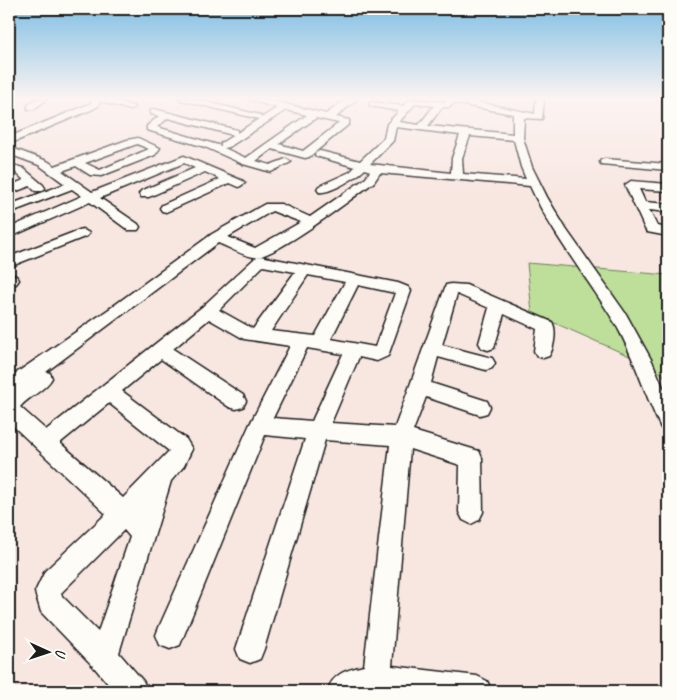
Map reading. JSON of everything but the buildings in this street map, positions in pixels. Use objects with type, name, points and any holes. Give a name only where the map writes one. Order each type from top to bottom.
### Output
[{"type":"street","points":[[9,140],[29,132]]},
{"type":"street","points":[[162,132],[271,169],[286,162]]},
{"type":"street","points":[[214,148],[233,132]]},
{"type":"street","points":[[214,148],[240,132]]},
{"type":"street","points":[[247,162],[289,132]]},
{"type":"street","points":[[269,145],[305,155],[334,132]]},
{"type":"street","points":[[322,189],[354,174],[389,139],[390,132]]},
{"type":"street","points":[[454,132],[516,137]]},
{"type":"street","points":[[516,132],[521,153],[548,210],[634,341],[668,422]]},
{"type":"street","points":[[457,177],[458,158],[466,133]]},
{"type":"street","points":[[55,170],[76,162],[134,141],[155,148],[151,153],[101,174],[94,173],[76,162]]},
{"type":"street","points":[[9,150],[43,162],[133,227]]},
{"type":"street","points":[[320,154],[377,169],[534,183]]},
{"type":"street","points":[[10,232],[180,160],[189,160],[234,181],[169,209],[126,183]]},
{"type":"street","points":[[605,162],[668,168]]},
{"type":"street","points":[[9,167],[19,170],[39,188]]},
{"type":"street","points":[[145,194],[205,168]]},
{"type":"street","points":[[228,274],[255,253],[284,240],[311,222],[370,180],[377,169]]},
{"type":"street","points":[[9,190],[27,183]]},
{"type":"street","points":[[9,210],[75,184]]},
{"type":"street","points":[[668,187],[632,185],[652,230],[668,232]]},
{"type":"street","points":[[641,206],[668,208]]},
{"type":"street","points":[[9,388],[118,311],[217,237],[269,207],[277,207],[311,222]]},
{"type":"street","points":[[9,262],[82,233]]},
{"type":"street","points":[[217,237],[255,253]]},
{"type":"street","points":[[45,443],[208,311],[257,262],[265,261],[398,288],[403,291],[382,351],[374,354],[320,343],[250,335],[208,311]]},
{"type":"street","points":[[259,336],[304,270]]},
{"type":"street","points":[[320,343],[354,279]]},
{"type":"street","points":[[377,678],[401,437],[433,349],[451,289],[461,288],[546,326],[543,351]]},
{"type":"street","points":[[488,343],[498,304]]},
{"type":"street","points":[[99,336],[10,405],[9,410],[144,533]]},
{"type":"street","points":[[170,635],[259,426],[298,348]]},
{"type":"street","points":[[433,349],[486,363]]},
{"type":"street","points":[[161,350],[236,401]]},
{"type":"street","points":[[250,650],[318,430],[351,356]]},
{"type":"street","points":[[420,387],[480,407]]},
{"type":"street","points":[[108,391],[182,449],[180,455],[162,475],[54,580],[48,592],[50,603],[104,657],[133,691]]},
{"type":"street","points":[[259,426],[401,437],[471,458],[471,512]]},
{"type":"street","points":[[104,657],[162,475]]},
{"type":"street","points":[[342,691],[349,684],[377,678],[478,691]]},
{"type":"green space","points":[[527,263],[668,275],[668,379],[652,366],[532,313]]}]
